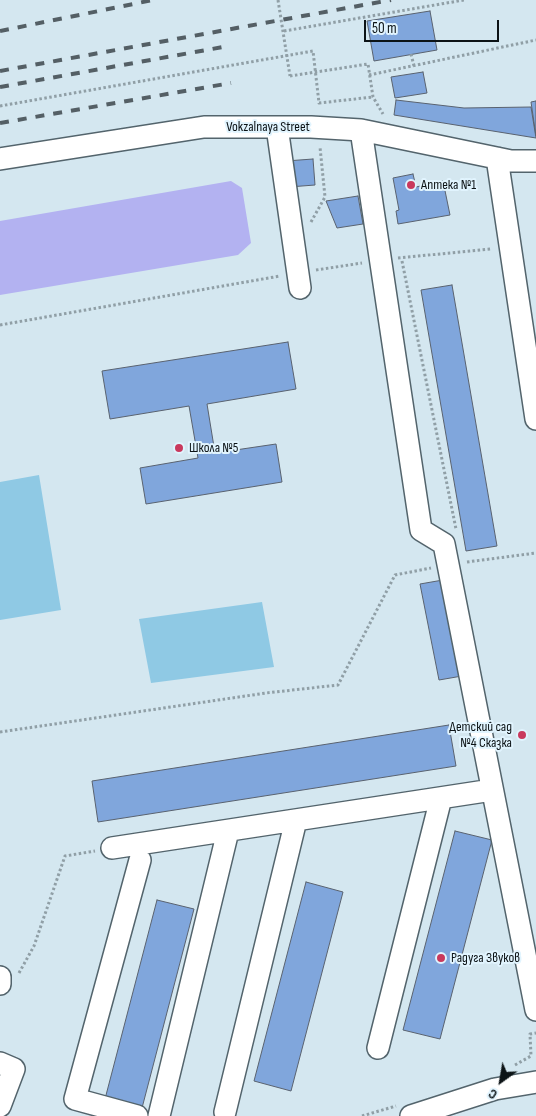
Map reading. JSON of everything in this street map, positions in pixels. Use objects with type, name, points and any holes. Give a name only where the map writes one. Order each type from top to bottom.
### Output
[{"type":"street","name":"Vokzalnaya Street","points":[[0,159],[204,127],[277,127],[361,130],[511,161],[536,161]]},
{"type":"street","points":[[277,127],[298,281]]},
{"type":"street","points":[[361,130],[421,530],[444,544],[536,1010]]},
{"type":"street","points":[[497,158],[536,419]]},
{"type":"street","points":[[112,848],[492,790]]},
{"type":"street","points":[[378,1048],[441,798]]},
{"type":"street","points":[[225,1112],[296,820]]},
{"type":"street","points":[[159,1116],[228,831]]},
{"type":"street","points":[[137,1116],[75,1099],[140,860]]},
{"type":"street","points":[[0,1063],[14,1069],[0,1106]]},
{"type":"street","points":[[411,1116],[495,1089],[536,1082]]},
{"type":"path","points":[[279,0],[284,31],[464,0]]},
{"type":"path","points":[[279,0],[290,76],[368,64],[373,97],[395,137]]},
{"type":"path","points":[[400,11],[400,16]]},
{"type":"path","points":[[370,75],[536,40]]},
{"type":"path","points":[[0,106],[312,51],[316,72],[318,103],[373,97]]},
{"type":"path","points":[[411,54],[414,66]]},
{"type":"path","points":[[294,251],[325,197],[320,143]]},
{"type":"path","points":[[0,325],[298,281],[381,261],[510,248]]},
{"type":"path","points":[[0,732],[266,693],[338,685],[395,575],[448,564],[536,553]]},
{"type":"path","points":[[6,979],[34,946],[65,856],[112,848]]},
{"type":"path","points":[[514,1066],[531,1056],[530,1034],[536,1033]]},
{"type":"shaded area","points":[[231,181],[242,188],[251,243],[238,255],[0,295],[0,221]]},
{"type":"shaded area","points":[[39,475],[61,610],[0,620],[0,482]]},
{"type":"shaded area","points":[[262,602],[274,667],[151,683],[139,619]]},
{"type":"building","points":[[430,11],[437,50],[374,61],[367,21]]},
{"type":"building","points":[[423,72],[427,93],[395,98],[391,77]]},
{"type":"building","points":[[396,100],[464,108],[531,107],[536,138],[394,115]]},
{"type":"building","points":[[536,101],[536,136],[531,102]]},
{"type":"building","points":[[313,159],[315,185],[289,187],[286,161]]},
{"type":"building","points":[[413,174],[416,187],[443,181],[450,215],[398,224],[396,211],[399,210],[393,178]]},
{"type":"building","points":[[358,196],[363,224],[337,228],[326,201]]},
{"type":"building","points":[[452,285],[497,546],[466,551],[421,290]]},
{"type":"building","points":[[288,342],[296,389],[207,404],[215,453],[276,444],[282,482],[146,504],[140,468],[198,458],[189,406],[110,419],[102,371]]},
{"type":"building","points":[[443,580],[462,676],[439,680],[420,584]]},
{"type":"building","points":[[449,725],[456,766],[98,822],[92,781]]},
{"type":"building","points":[[455,831],[492,840],[440,1039],[403,1030]]},
{"type":"building","points":[[306,882],[343,892],[291,1091],[254,1081]]},
{"type":"building","points":[[157,900],[194,909],[142,1108],[105,1099]]},
{"type":"railway","points":[[0,31],[153,0]]},
{"type":"railway","points":[[0,71],[391,0]]},
{"type":"railway","points":[[0,87],[223,47]]},
{"type":"railway","points":[[0,123],[231,83]]},
{"type":"place","name":"Аптека №1","points":[[411,185]]},
{"type":"place","name":"Школа №5","points":[[179,448]]},
{"type":"place","name":"Детский сад №4 Сказка","points":[[522,735]]},
{"type":"place","name":"Радуга Звуков","points":[[441,958]]}]
